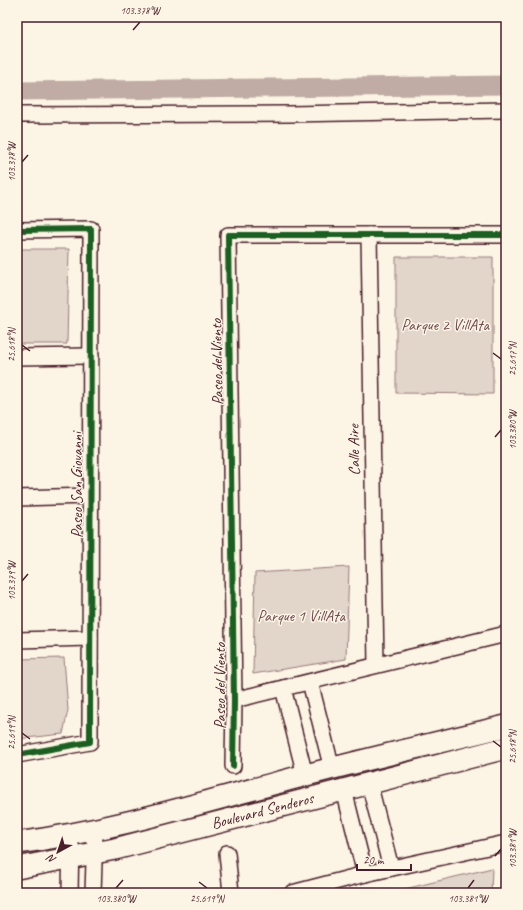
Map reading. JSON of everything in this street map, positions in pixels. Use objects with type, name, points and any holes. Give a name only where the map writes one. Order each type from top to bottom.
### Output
[{"type":"main road","name":"Boulevard Senderos","points":[[17,843],[71,835],[148,818],[306,775],[497,728]]},
{"type":"main road","points":[[497,728],[499,750]]},
{"type":"main road","name":"Boulevard Senderos","points":[[17,868],[94,854],[499,750]]},
{"type":"main road","points":[[247,792],[252,814]]},
{"type":"street","points":[[17,115],[289,114],[506,110]]},
{"type":"street","name":"Paseo San Giovanni","points":[[17,230],[91,229],[90,742],[17,755]]},
{"type":"street","name":"Paseo del Viento","points":[[233,766],[234,700],[228,235],[506,234]]},
{"type":"street","name":"Calle Aire","points":[[369,235],[376,666]]},
{"type":"street","points":[[17,357],[91,356]]},
{"type":"street","name":"Paseo San Giovanni","points":[[17,498],[90,496]]},
{"type":"street","name":"Paseo del Viento","points":[[234,700],[506,634]]},
{"type":"street","points":[[17,640],[90,638]]},
{"type":"street","points":[[310,682],[332,769]]},
{"type":"street","points":[[283,688],[306,775]]},
{"type":"street","points":[[370,783],[392,868]]},
{"type":"street","points":[[344,790],[365,874]]},
{"type":"street","points":[[93,893],[95,830]]},
{"type":"street","points":[[70,893],[71,835]]},
{"type":"street","points":[[292,893],[365,874],[506,843]]},
{"type":"street","points":[[227,853],[231,893]]},
{"type":"green space","points":[[17,249],[69,249],[67,344],[17,344]]},
{"type":"green space","name":"Parque 2 VillAta","points":[[396,257],[493,257],[493,394],[396,393]]},
{"type":"green space","name":"Parque 1 VillAta","points":[[349,567],[346,659],[253,674],[255,573]]},
{"type":"green space","points":[[64,658],[68,710],[63,734],[17,739],[17,659]]},
{"type":"green space","points":[[492,868],[491,893],[388,893]]},
{"type":"waterway","points":[[17,91],[506,85]]},
{"type":"cycle path","points":[[17,230],[91,229],[90,742],[17,755]]},
{"type":"cycle path","points":[[233,766],[234,700],[228,235],[506,235]]}]
